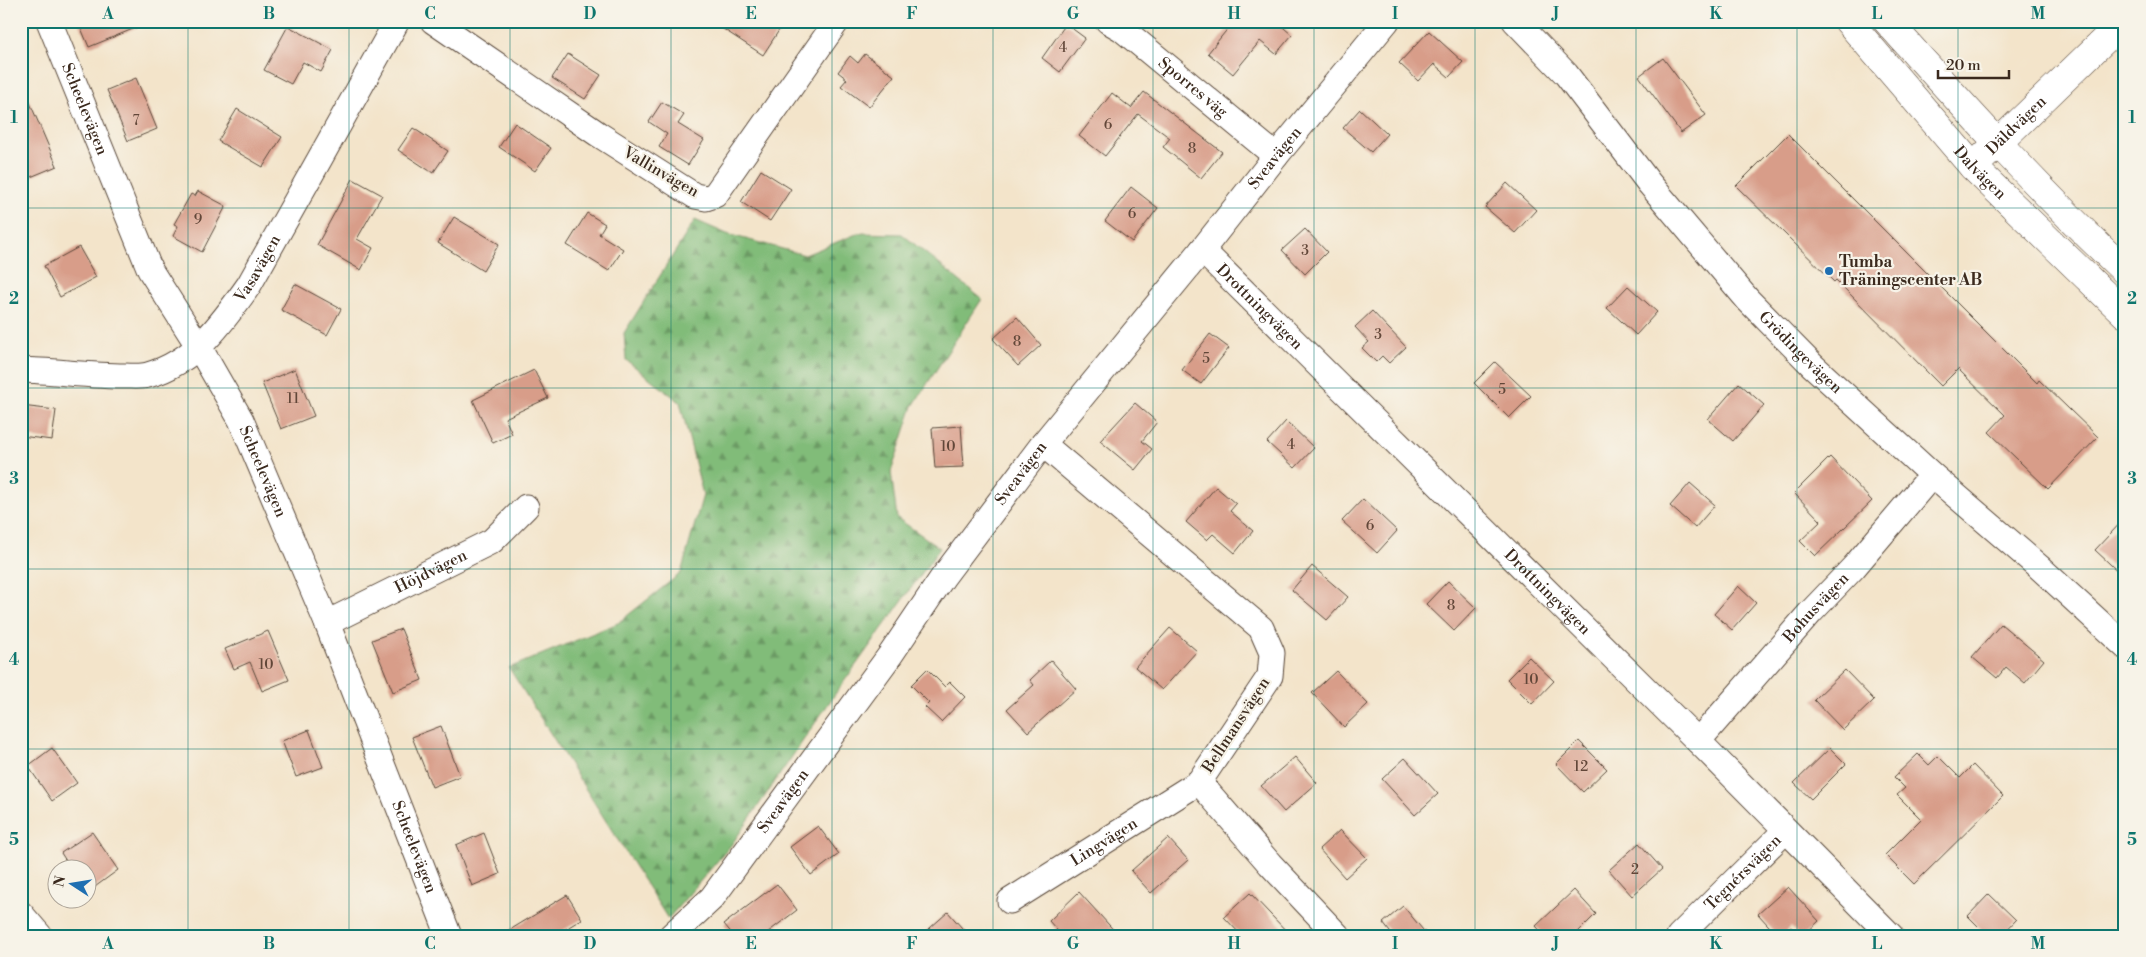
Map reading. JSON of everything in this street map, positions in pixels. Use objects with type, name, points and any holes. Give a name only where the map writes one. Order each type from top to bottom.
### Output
[{"type":"main road","name":"Dalvägen","points":[[1848,21],[1973,167],[2125,314]]},
{"type":"main road","name":"Dalvägen","points":[[1887,21],[1997,143],[2058,207],[2125,271]]},
{"type":"main road","name":"Däldvägen","points":[[1973,167],[2124,21]]},
{"type":"street","name":"Scheelevägen","points":[[49,21],[150,270],[241,420],[327,624],[449,936]]},
{"type":"street","name":"Vasavägen","points":[[21,370],[102,376],[146,376],[173,366],[198,347],[223,322],[249,285],[397,21]]},
{"type":"street","name":"Vallinvägen","points":[[432,21],[598,134],[695,196],[706,198],[714,195],[837,21]]},
{"type":"street","name":"Sporres väg","points":[[1108,21],[1122,29],[1276,156]]},
{"type":"street","name":"Sveavägen","points":[[671,936],[712,898],[885,662],[943,577],[1043,444],[1387,21]]},
{"type":"street","name":"Grödingevägen","points":[[1515,21],[1566,74],[1649,183],[1748,300],[1812,365],[1932,475],[2034,562],[2125,646]]},
{"type":"street","name":"Drottningvägen","points":[[1202,250],[1698,741],[1891,936]]},
{"type":"street","name":"Bellmansvägen","points":[[1043,444],[1261,628],[1268,640],[1272,653],[1270,676],[1199,782],[1270,864],[1338,936]]},
{"type":"street","name":"Bohusvägen","points":[[1698,741],[1810,613],[1854,567],[1932,475]]},
{"type":"street","name":"Höjdvägen","points":[[327,624],[492,541],[526,507]]},
{"type":"street","name":"Lingvägen","points":[[1010,901],[1199,782]]},
{"type":"street","name":"Tegnérsvägen","points":[[1679,936],[1785,831]]},
{"type":"street","points":[[21,914],[40,936]]},
{"type":"green space","points":[[695,220],[727,234],[805,255],[859,233],[902,234],[982,299],[913,406],[891,472],[897,518],[940,548],[833,697],[732,844],[668,919],[509,668],[618,623],[681,573],[703,495],[680,402],[626,360],[624,333]]},
{"type":"building","points":[[78,21],[150,21],[150,22],[89,47]]},
{"type":"building","points":[[711,21],[785,21],[763,55]]},
{"type":"building","points":[[1234,21],[1276,21],[1292,35],[1276,54],[1260,41],[1233,74],[1208,53]]},
{"type":"building","points":[[1066,24],[1085,38],[1060,72],[1042,58]]},
{"type":"building","points":[[288,26],[333,50],[321,72],[303,62],[291,84],[264,70]]},
{"type":"building","points":[[1429,31],[1463,62],[1449,77],[1434,64],[1418,81],[1399,63]]},
{"type":"building","points":[[568,54],[601,75],[585,99],[552,78]]},
{"type":"building","points":[[865,54],[894,76],[869,107],[841,86],[847,79],[838,72],[850,56],[858,63]]},
{"type":"building","points":[[1663,58],[1706,115],[1681,133],[1639,76]]},
{"type":"building","points":[[136,78],[157,129],[128,141],[107,90]]},
{"type":"building","points":[[21,82],[57,166],[21,181]]},
{"type":"building","points":[[1144,92],[1222,152],[1201,178],[1163,147],[1170,138],[1138,114],[1105,156],[1079,136],[1112,93],[1131,108]]},
{"type":"building","points":[[662,102],[684,115],[678,124],[704,140],[688,165],[659,147],[667,134],[649,122]]},
{"type":"building","points":[[237,109],[282,137],[263,167],[218,141]]},
{"type":"building","points":[[1360,109],[1387,134],[1371,152],[1343,128]]},
{"type":"building","points":[[515,123],[551,148],[535,171],[499,147]]},
{"type":"building","points":[[413,128],[448,151],[433,173],[398,150]]},
{"type":"building","points":[[1788,134],[2037,383],[2039,380],[2098,437],[2048,489],[1989,432],[2005,415],[1958,369],[1941,386],[1836,280],[1834,282],[1736,186]]},
{"type":"building","points":[[761,170],[791,189],[770,221],[741,202]]},
{"type":"building","points":[[353,179],[382,195],[357,239],[373,248],[361,270],[317,245]]},
{"type":"building","points":[[1507,183],[1536,210],[1515,233],[1485,207]]},
{"type":"building","points":[[1131,187],[1158,208],[1132,242],[1105,221]]},
{"type":"building","points":[[198,191],[226,206],[202,252],[173,236],[178,226],[174,224],[191,194],[195,196]]},
{"type":"building","points":[[587,213],[605,224],[599,234],[623,249],[609,271],[567,245]]},
{"type":"building","points":[[454,217],[499,244],[483,271],[438,243]]},
{"type":"building","points":[[1305,229],[1327,252],[1305,274],[1282,250]]},
{"type":"building","points":[[79,247],[96,277],[60,297],[44,266]]},
{"type":"building","points":[[295,284],[341,309],[327,335],[281,310]]},
{"type":"building","points":[[1628,286],[1657,312],[1636,335],[1607,308]]},
{"type":"building","points":[[1372,311],[1406,347],[1389,363],[1382,356],[1376,362],[1362,348],[1369,342],[1355,327]]},
{"type":"building","points":[[1017,317],[1041,345],[1018,366],[993,339]]},
{"type":"building","points":[[1210,334],[1229,348],[1201,384],[1182,370]]},
{"type":"building","points":[[1495,362],[1531,396],[1509,418],[1474,383]]},
{"type":"building","points":[[295,369],[314,416],[281,429],[262,383]]},
{"type":"building","points":[[534,370],[548,398],[505,418],[512,434],[493,443],[473,400]]},
{"type":"building","points":[[1739,383],[1764,405],[1733,441],[1708,419]]},
{"type":"building","points":[[1135,403],[1157,422],[1142,441],[1152,449],[1135,470],[1100,441]]},
{"type":"building","points":[[21,406],[56,410],[52,440],[21,436]]},
{"type":"building","points":[[1286,421],[1314,448],[1295,468],[1267,442]]},
{"type":"building","points":[[961,426],[964,467],[935,468],[932,428]]},
{"type":"building","points":[[1830,457],[1872,501],[1815,556],[1800,541],[1821,521],[1794,493]]},
{"type":"building","points":[[1690,483],[1715,505],[1695,528],[1670,506]]},
{"type":"building","points":[[1216,487],[1236,504],[1230,511],[1253,531],[1235,553],[1213,534],[1207,540],[1186,522]]},
{"type":"building","points":[[1363,499],[1397,531],[1377,553],[1342,521]]},
{"type":"building","points":[[2125,518],[2125,578],[2095,550]]},
{"type":"building","points":[[1312,566],[1348,597],[1327,620],[1292,590]]},
{"type":"building","points":[[1448,581],[1476,608],[1454,631],[1426,604]]},
{"type":"building","points":[[1738,586],[1756,603],[1732,630],[1714,614]]},
{"type":"building","points":[[2001,624],[2044,660],[2025,683],[2006,667],[1997,678],[1972,657]]},
{"type":"building","points":[[1170,628],[1197,651],[1162,690],[1135,667]]},
{"type":"building","points":[[401,629],[422,680],[393,692],[372,640]]},
{"type":"building","points":[[268,631],[289,680],[262,691],[250,662],[234,669],[225,649]]},
{"type":"building","points":[[1529,657],[1554,681],[1532,704],[1507,679]]},
{"type":"building","points":[[1051,660],[1076,689],[1028,732],[1007,709],[1034,685],[1030,680]]},
{"type":"building","points":[[927,669],[945,687],[950,682],[965,697],[941,722],[925,707],[929,703],[911,685]]},
{"type":"building","points":[[1845,670],[1874,700],[1843,730],[1814,700]]},
{"type":"building","points":[[1336,671],[1368,704],[1344,727],[1312,693]]},
{"type":"building","points":[[441,726],[460,776],[432,787],[412,737]]},
{"type":"building","points":[[309,730],[323,767],[296,777],[282,741]]},
{"type":"building","points":[[1579,741],[1607,769],[1583,792],[1556,764]]},
{"type":"building","points":[[52,748],[77,783],[52,801],[28,766]]},
{"type":"building","points":[[1830,748],[1846,764],[1811,799],[1794,783]]},
{"type":"building","points":[[1918,754],[1929,765],[1938,756],[1960,778],[1973,765],[2003,796],[1914,884],[1885,855],[1921,819],[1897,795],[1905,788],[1894,777]]},
{"type":"building","points":[[1295,757],[1317,783],[1284,812],[1261,786]]},
{"type":"building","points":[[1405,758],[1438,794],[1415,815],[1382,779]]},
{"type":"building","points":[[818,826],[839,854],[811,875],[790,847]]},
{"type":"building","points":[[1340,830],[1367,858],[1345,878],[1319,849]]},
{"type":"building","points":[[92,832],[118,870],[98,885],[98,860],[66,860],[61,853]]},
{"type":"building","points":[[484,833],[500,874],[472,886],[456,845]]},
{"type":"building","points":[[1168,838],[1188,860],[1151,893],[1131,871]]},
{"type":"building","points":[[1639,843],[1662,869],[1632,896],[1609,870]]},
{"type":"building","points":[[777,884],[797,910],[763,936],[734,936],[724,924]]},
{"type":"building","points":[[1788,887],[1819,921],[1803,936],[1799,936],[1791,927],[1781,936],[1778,936],[1758,914]]},
{"type":"building","points":[[1574,890],[1596,914],[1574,936],[1545,936],[1536,926]]},
{"type":"building","points":[[1079,892],[1119,936],[1062,936],[1049,921]]},
{"type":"building","points":[[1250,893],[1291,936],[1242,936],[1224,917]]},
{"type":"building","points":[[1989,894],[2016,920],[2001,936],[1988,936],[1968,916]]},
{"type":"building","points":[[567,895],[582,919],[554,936],[500,936]]},
{"type":"building","points":[[1403,906],[1428,936],[1393,936],[1383,923]]},
{"type":"building","points":[[948,912],[969,936],[921,936]]},
{"type":"place","name":"Tumba Träningscenter AB","points":[[1829,271]]}]
